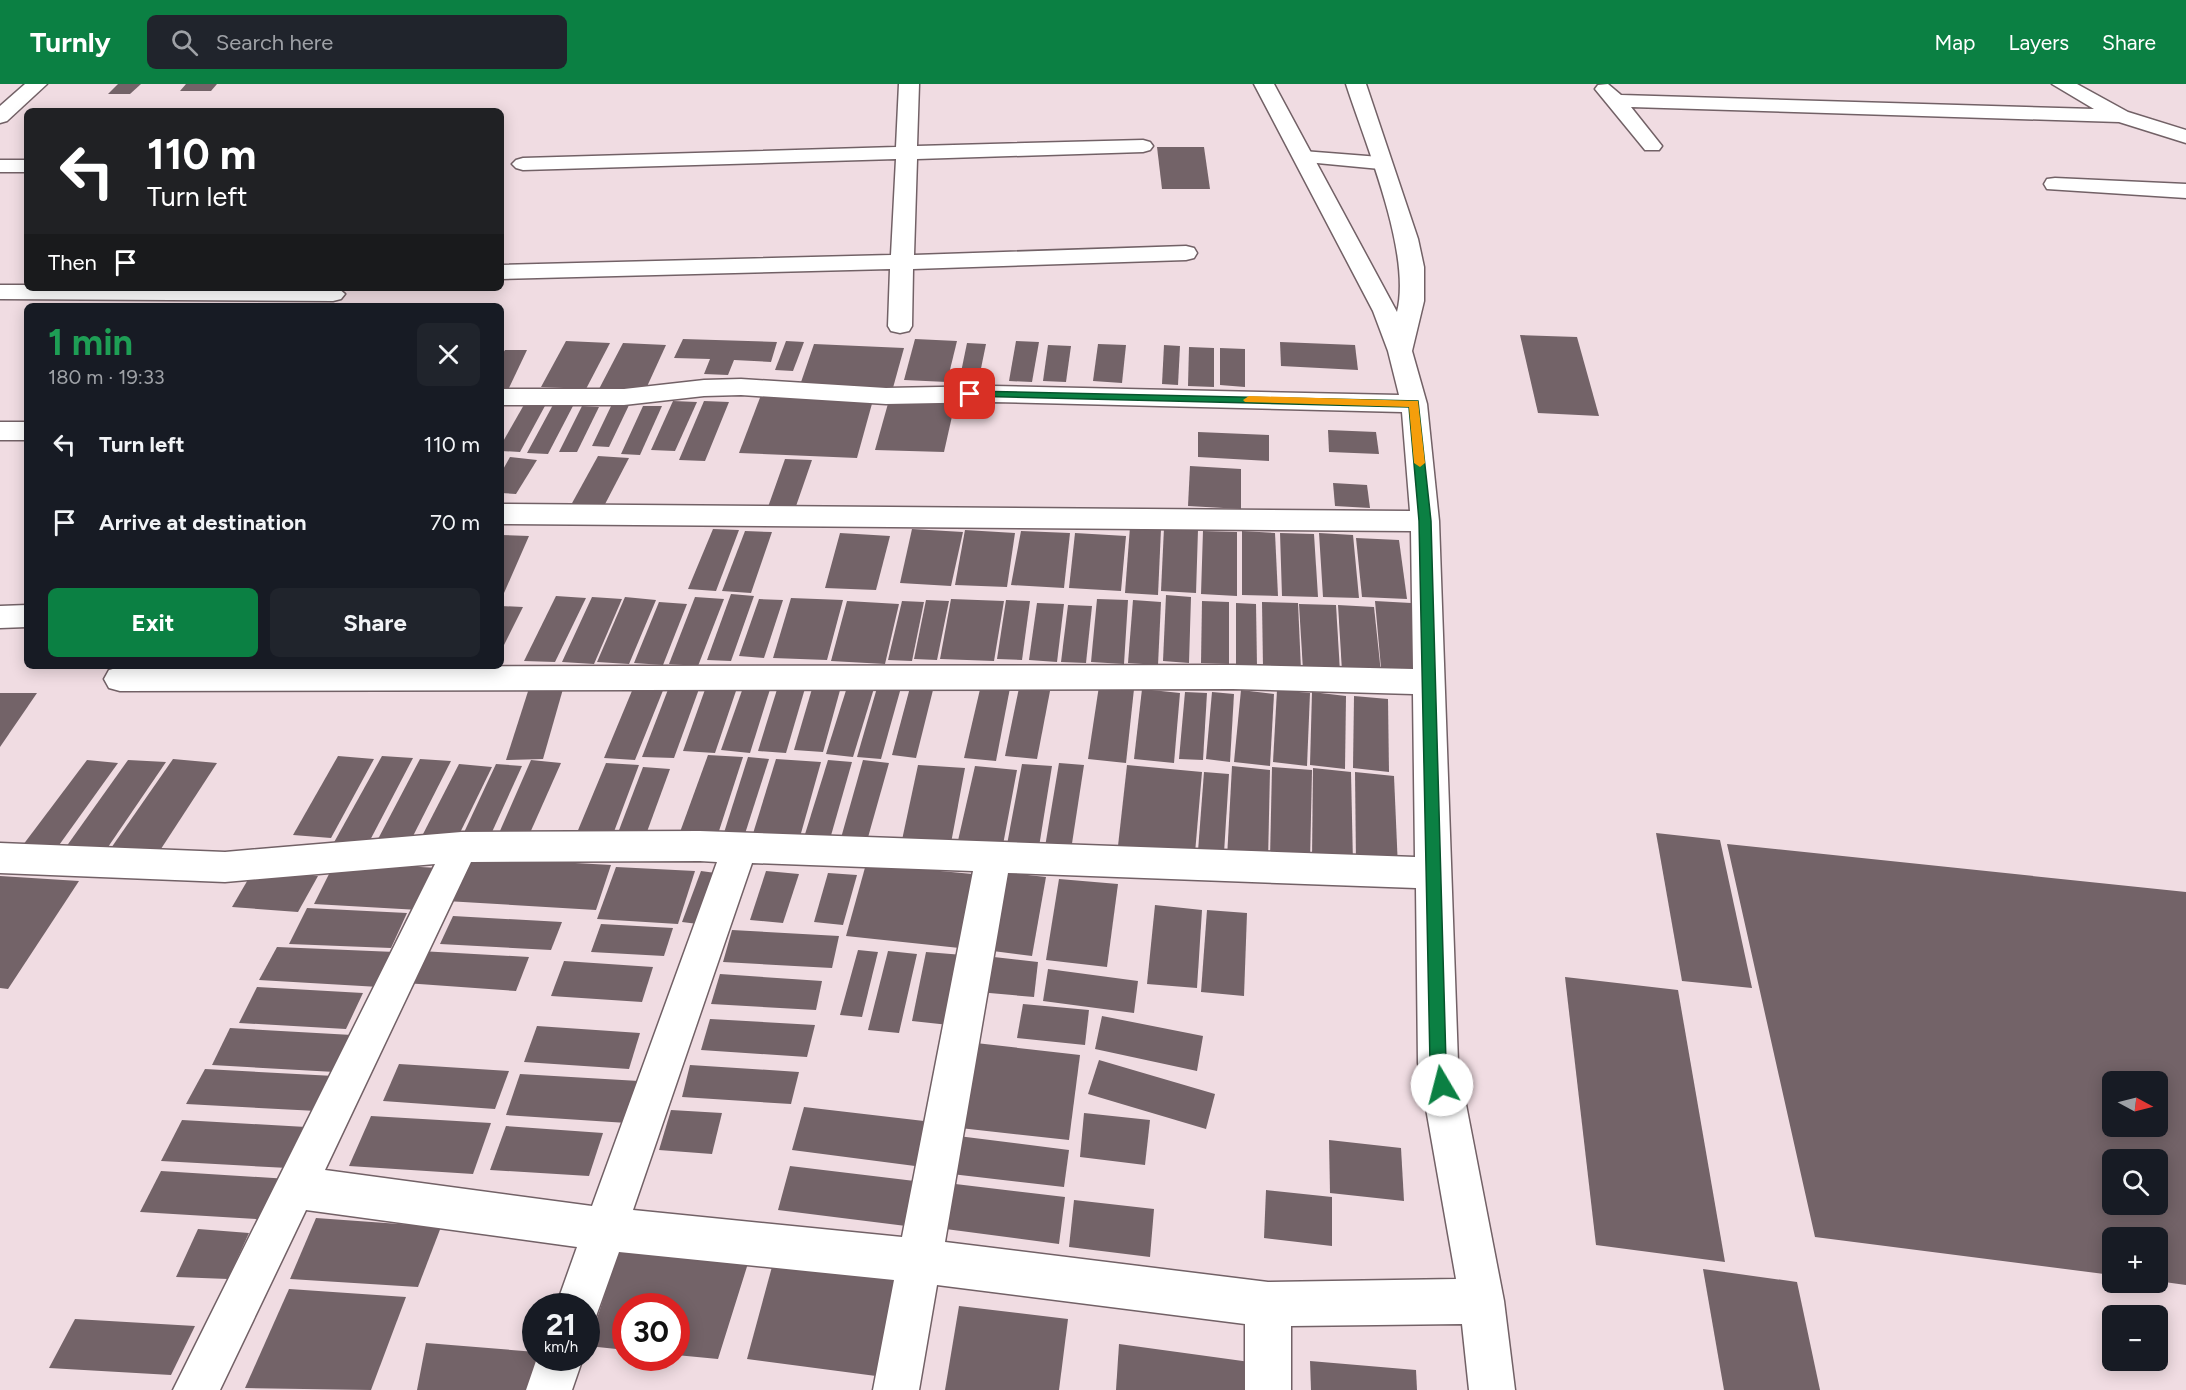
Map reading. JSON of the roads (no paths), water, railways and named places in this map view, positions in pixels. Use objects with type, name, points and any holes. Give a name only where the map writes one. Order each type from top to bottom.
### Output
[{"type":"street","points":[[0,117],[37,84]]},
{"type":"street","points":[[900,326],[909,84]]},
{"type":"street","points":[[1264,84],[1385,311],[1400,351],[1414,404],[1425,521],[1438,1063],[1482,1301],[1492,1390]]},
{"type":"street","points":[[1356,84],[1380,163],[1407,238],[1412,267],[1412,301],[1400,351]]},
{"type":"street","points":[[1601,84],[1652,146]]},
{"type":"street","points":[[1629,84],[2086,97]]},
{"type":"street","points":[[2062,84],[2121,116],[2186,137]]},
{"type":"street","points":[[1615,101],[2121,116]]},
{"type":"street","points":[[523,164],[1143,146]]},
{"type":"street","points":[[1303,157],[1380,163]]},
{"type":"street","points":[[0,166],[24,166]]},
{"type":"street","points":[[2055,184],[2186,191]]},
{"type":"street","points":[[504,272],[1186,253]]},
{"type":"street","points":[[0,292],[333,294]]},
{"type":"street","points":[[504,397],[624,397],[693,389],[741,387],[886,396],[993,393],[1414,404]]},
{"type":"street","points":[[0,431],[24,431]]},
{"type":"street","points":[[504,514],[1425,521]]},
{"type":"street","points":[[0,616],[24,616]]},
{"type":"street","points":[[120,679],[1233,677],[1429,682]]},
{"type":"street","points":[[0,858],[225,867],[461,848],[700,846],[1432,873]]},
{"type":"street","points":[[196,1390],[461,848]]},
{"type":"street","points":[[582,1293],[738,849]]},
{"type":"street","points":[[896,1390],[993,857]]},
{"type":"street","points":[[295,1187],[604,1229],[918,1261],[1268,1304],[1482,1301]]},
{"type":"street","points":[[1268,1304],[1268,1390]]},
{"type":"street","points":[[549,1390],[556,1371]]}]
